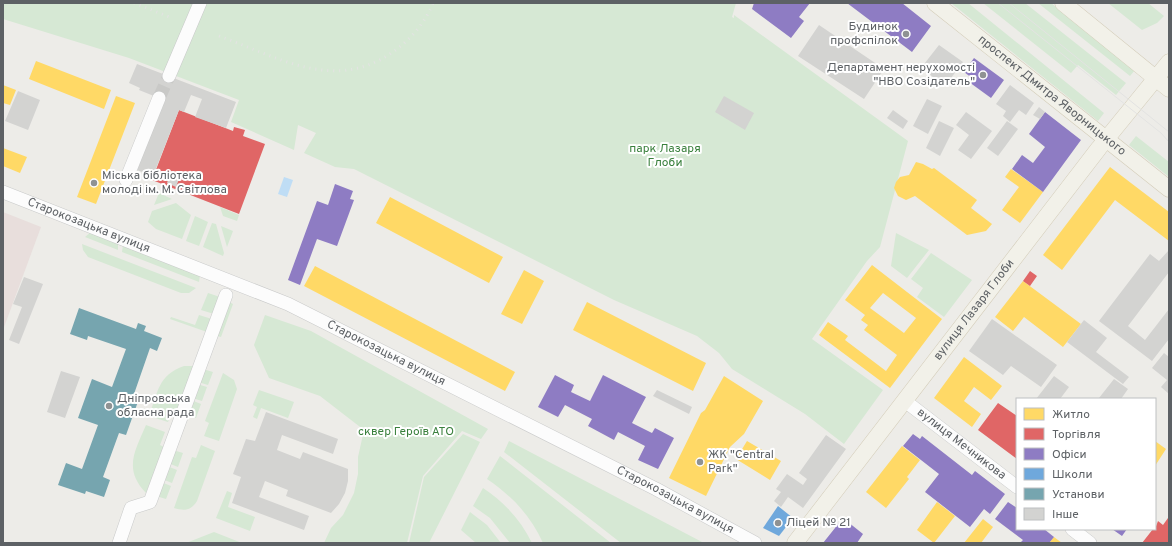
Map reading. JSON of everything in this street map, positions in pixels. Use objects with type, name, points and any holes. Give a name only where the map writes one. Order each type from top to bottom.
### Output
[{"type":"main road","name":"проспект Дмитра Яворницького","points":[[935,3],[1169,189]]},
{"type":"main road","points":[[1063,3],[1169,89]]},
{"type":"main road","name":"вулиця Лазаря Глоби","points":[[795,543],[1106,140],[1169,62]]},
{"type":"street","points":[[169,76],[200,3]]},
{"type":"street","points":[[126,180],[159,98]]},
{"type":"street","name":"Старокозацька вулиця","points":[[3,192],[288,304],[656,489],[755,543]]},
{"type":"street","points":[[119,543],[131,508],[150,502],[226,295]]},
{"type":"street","name":"вулиця Мечникова","points":[[905,401],[1016,486]]},
{"type":"street","points":[[1073,530],[1090,543]]},
{"type":"shaded area","points":[[3,212],[41,227],[3,330]]},
{"type":"green space","name":"парк Лазаря Глоби","points":[[3,3],[736,3],[732,17],[734,18],[734,15],[908,141],[880,247],[867,261],[812,339],[883,390],[844,444],[805,414],[732,369],[719,353],[697,336],[614,300],[354,169],[335,167],[304,153],[316,133],[298,125],[294,150],[231,122],[239,100],[129,58],[3,19]]},
{"type":"green space","points":[[951,3],[968,3],[1104,113],[1098,121]]},
{"type":"green space","points":[[983,3],[1025,3],[1126,83],[1116,95],[1078,65],[1071,73]]},
{"type":"green space","points":[[1038,3],[1051,3],[1135,70],[1130,76]]},
{"type":"green space","points":[[1108,3],[1148,3],[1164,16],[1157,23],[1142,30]]},
{"type":"green space","points":[[1136,136],[1169,162],[1169,177],[1129,145]]},
{"type":"green space","points":[[159,193],[172,199],[154,205]]},
{"type":"green space","points":[[176,203],[191,215],[182,239],[156,229],[148,222],[152,211]]},
{"type":"green space","points":[[220,207],[239,215],[237,221],[223,216]]},
{"type":"green space","points":[[195,216],[208,222],[199,246],[186,241]]},
{"type":"green space","points":[[212,223],[216,224],[224,253],[223,256],[203,247]]},
{"type":"green space","points":[[221,226],[233,231],[227,247]]},
{"type":"green space","points":[[91,232],[118,243],[118,250],[85,237]]},
{"type":"green space","points":[[896,233],[929,250],[907,278],[891,266]]},
{"type":"green space","points":[[82,244],[196,288],[189,293],[181,293],[88,257],[83,250]]},
{"type":"green space","points":[[123,245],[200,275],[199,282],[122,252]]},
{"type":"green space","points":[[931,253],[972,280],[944,317],[917,297],[923,288],[911,279]]},
{"type":"green space","points":[[208,293],[220,297],[214,314],[201,310]]},
{"type":"green space","points":[[229,302],[233,304],[221,337],[217,336]]},
{"type":"green space","points":[[199,315],[212,319],[207,332],[170,319],[171,317],[195,325]]},
{"type":"green space","name":"сквер Героїв АТО","points":[[265,315],[311,331],[488,429],[481,439],[462,431],[423,476],[407,543],[324,543],[331,528],[343,515],[354,493],[358,474],[358,457],[364,430],[320,396],[269,378],[254,345]]},
{"type":"green space","points":[[184,366],[193,366],[177,411],[173,409],[168,422],[149,416],[157,392],[164,379],[175,370]]},
{"type":"green space","points":[[203,369],[213,372],[208,385],[198,382]]},
{"type":"green space","points":[[223,373],[234,380],[237,389],[219,441],[204,436],[209,423],[205,421]]},
{"type":"green space","points":[[197,384],[207,387],[202,401],[192,398]]},
{"type":"green space","points":[[259,390],[294,402],[288,418],[261,408],[257,419],[253,417],[257,407],[253,405]]},
{"type":"green space","points":[[191,400],[201,404],[196,418],[186,414]]},
{"type":"green space","points":[[146,425],[165,432],[160,445],[164,447],[146,493],[135,476],[133,460],[138,443]]},
{"type":"green space","points":[[463,434],[480,442],[429,543],[409,543],[424,477]]},
{"type":"green space","points":[[509,441],[704,543],[621,543],[504,452]]},
{"type":"green space","points":[[201,445],[215,451],[197,501],[192,507],[187,509],[181,510],[174,508],[192,457],[196,458]]},
{"type":"green space","points":[[173,450],[183,453],[178,467],[168,463]]},
{"type":"green space","points":[[500,456],[611,543],[543,543],[533,524],[520,507],[505,492],[487,479]]},
{"type":"green space","points":[[167,466],[177,470],[172,483],[162,479]]},
{"type":"green space","points":[[161,482],[171,486],[166,499],[156,496]]},
{"type":"green space","points":[[483,488],[505,505],[523,527],[532,543],[510,543],[490,518],[473,506]]},
{"type":"green space","points":[[227,491],[232,493],[228,507],[255,517],[250,531],[216,518]]},
{"type":"green space","points":[[470,512],[487,525],[501,543],[476,543],[461,530]]},
{"type":"green space","points":[[214,532],[242,543],[186,543]]},
{"type":"water","points":[[284,177],[293,180],[287,197],[278,194]]},
{"type":"building: Житло","points":[[36,61],[111,90],[104,109],[29,79]]},
{"type":"building: Житло","points":[[3,85],[16,90],[10,105],[3,103]]},
{"type":"building: Житло","points":[[116,96],[135,103],[96,204],[77,197]]},
{"type":"building: Житло","points":[[3,148],[27,157],[20,173],[3,166]]},
{"type":"building: Житло","points":[[916,162],[932,169],[934,168],[977,200],[971,208],[992,224],[986,231],[967,235],[915,196],[906,200],[898,196],[894,188],[896,182],[900,177],[909,175]]},
{"type":"building: Житло","points":[[1110,167],[1169,212],[1169,241],[1115,200],[1062,270],[1043,255]]},
{"type":"building: Житло","points":[[1011,169],[1043,192],[1020,223],[1002,210],[1019,187],[1005,177]]},
{"type":"building: Житло","points":[[390,197],[503,257],[489,283],[376,223]]},
{"type":"building: Житло","points":[[872,265],[942,319],[890,388],[819,335],[828,322],[848,336],[845,340],[886,371],[897,355],[864,330],[868,325],[861,320],[865,315],[845,300]],"holes":[[[883,293],[916,318],[904,333],[870,308]]]},
{"type":"building: Житло","points":[[315,266],[515,372],[505,391],[304,286]]},
{"type":"building: Житло","points":[[524,270],[544,281],[522,324],[501,314]]},
{"type":"building: Житло","points":[[1023,281],[1081,324],[1063,347],[1024,317],[1013,331],[995,317]]},
{"type":"building: Житло","points":[[587,302],[706,363],[693,391],[573,330]]},
{"type":"building: Житло","points":[[964,357],[1002,386],[991,400],[974,387],[964,401],[981,414],[972,427],[934,398]]},
{"type":"building: Житло","points":[[724,376],[763,401],[744,434],[730,447],[706,496],[669,478],[701,413],[705,410]]},
{"type":"building: Житло","points":[[747,441],[781,461],[770,480],[736,459]]},
{"type":"building: Житло","points":[[1156,442],[1166,449],[1156,464]]},
{"type":"building: Житло","points":[[902,446],[920,460],[907,477],[909,479],[886,508],[866,492]]},
{"type":"building: Житло","points":[[937,502],[955,516],[934,543],[917,530]]},
{"type":"building: Житло","points":[[983,519],[993,527],[981,543],[964,543]]},
{"type":"building: Житло","points":[[1054,537],[1062,543],[1049,543]]},
{"type":"building: Торгівля","points":[[179,110],[233,131],[234,127],[245,130],[243,136],[265,144],[239,214],[152,180]]},
{"type":"building: Торгівля","points":[[1030,271],[1037,276],[1030,286],[1023,281]]},
{"type":"building: Торгівля","points":[[998,403],[1016,415],[1016,458],[978,430]]},
{"type":"building: Торгівля","points":[[1168,518],[1169,543],[1142,543],[1152,530],[1156,530],[1158,521],[1163,525]]},
{"type":"building: Офіси","name":"Будинок профспілок","points":[[754,3],[810,3],[799,17],[804,21],[791,38],[752,9]]},
{"type":"building: Офіси","name":"Будинок профспілок","points":[[847,3],[902,3],[931,26],[912,52]]},
{"type":"building: Офіси","name":"Департамент нерухомості \"НВО Созідатель\"","points":[[974,58],[1004,80],[991,98],[969,82],[972,78],[964,72]]},
{"type":"building: Офіси","points":[[1045,112],[1081,140],[1043,192],[1012,169],[1022,155],[1033,163],[1045,147],[1029,134]]},
{"type":"building: Офіси","points":[[335,184],[353,191],[350,199],[354,200],[337,246],[317,239],[300,285],[288,280],[317,201],[328,205]]},
{"type":"building: Офіси","points":[[555,375],[574,385],[571,392],[590,401],[603,375],[646,397],[632,423],[652,433],[655,428],[674,438],[658,469],[638,460],[645,446],[618,432],[614,440],[588,426],[592,419],[565,405],[558,417],[538,407]]},
{"type":"building: Офіси","points":[[913,434],[920,439],[922,436],[972,475],[975,471],[1005,494],[990,514],[984,509],[970,527],[925,492],[939,474],[903,446]]},
{"type":"building: Офіси","points":[[1008,502],[1016,507],[1016,530],[1045,530],[1054,537],[1049,543],[1023,543],[1021,542],[1023,540],[995,519]]},
{"type":"building: Офіси","points":[[843,518],[863,534],[857,543],[823,543]]},
{"type":"building: Офіси","points":[[1113,530],[1126,530],[1122,536]]},
{"type":"building: Школи","name":"Ліцей № 21","points":[[778,506],[793,518],[779,536],[763,528]]},
{"type":"building: Установи","name":"Дніпровська обласна рада","points":[[79,308],[136,329],[138,323],[146,326],[144,331],[162,338],[157,351],[150,348],[134,394],[140,396],[126,435],[119,433],[103,477],[110,480],[104,497],[86,491],[85,494],[58,485],[66,463],[82,469],[98,425],[78,418],[92,379],[112,387],[126,349],[88,336],[87,340],[70,334]]},
{"type":"building: Інше","points":[[819,25],[884,69],[864,99],[798,56]]},
{"type":"building: Інше","points":[[939,45],[963,62],[945,86],[921,68]]},
{"type":"building: Інше","points":[[137,64],[236,102],[226,128],[195,117],[202,99],[191,95],[184,112],[179,110],[153,176],[137,170],[164,100],[139,90],[140,88],[129,83]]},
{"type":"building: Інше","points":[[1010,85],[1034,103],[1026,115],[1019,110],[1010,122],[1003,116],[1006,111],[996,104]]},
{"type":"building: Інше","points":[[18,91],[40,100],[28,130],[5,121]]},
{"type":"building: Інше","points":[[724,96],[754,113],[745,130],[715,112]]},
{"type":"building: Інше","points":[[927,99],[942,106],[928,134],[913,126]]},
{"type":"building: Інше","points":[[1039,107],[1045,112],[1040,119],[1033,115]]},
{"type":"building: Інше","points":[[893,110],[908,121],[903,129],[887,118]]},
{"type":"building: Інше","points":[[966,112],[992,131],[971,159],[958,150],[969,135],[956,125]]},
{"type":"building: Інше","points":[[939,121],[954,128],[940,156],[926,148]]},
{"type":"building: Інше","points":[[1007,121],[1018,129],[998,156],[987,148]]},
{"type":"building: Інше","points":[[171,171],[181,174],[176,187],[167,183]]},
{"type":"building: Інше","points":[[1169,250],[1169,272],[1128,326],[1145,340],[1169,309],[1169,339],[1152,361],[1099,321],[1150,254],[1159,261]]},
{"type":"building: Інше","points":[[24,277],[43,284],[19,344],[9,340],[22,307],[13,304]]},
{"type":"building: Інше","points":[[992,319],[1057,365],[1041,387],[1011,366],[1003,375],[969,351]]},
{"type":"building: Інше","points":[[1084,320],[1107,338],[1096,352],[1129,377],[1123,384],[1067,342]]},
{"type":"building: Інше","points":[[1164,353],[1169,357],[1169,394],[1161,387],[1167,380],[1152,368]]},
{"type":"building: Інше","points":[[61,371],[80,377],[65,418],[47,412]]},
{"type":"building: Інше","points":[[1054,376],[1069,387],[1061,398],[1037,398]]},
{"type":"building: Інше","points":[[1114,379],[1128,389],[1122,398],[1099,398]]},
{"type":"building: Інше","points":[[657,390],[692,407],[689,414],[653,396]]},
{"type":"building: Інше","points":[[266,412],[338,439],[333,454],[282,435],[277,450],[300,459],[303,452],[348,469],[348,481],[345,493],[339,504],[331,513],[286,496],[288,490],[265,481],[259,497],[309,516],[304,530],[232,503],[241,477],[233,474],[246,439],[255,441]]},
{"type":"building: Інше","points":[[826,435],[846,449],[803,508],[788,497],[781,507],[774,501],[781,492],[776,489],[787,474],[803,485],[807,479],[799,473]]},
{"type":"tunnel","points":[[159,98],[169,76]]},
{"type":"tram line","points":[[998,3],[1161,133],[1169,142]]},
{"type":"tram line","points":[[1009,3],[1169,132]]},
{"type":"railway","points":[[134,3],[172,18]]},
{"type":"railway","points":[[219,36],[284,61],[306,67],[328,70],[349,70],[371,64],[400,47],[422,24],[433,3]]},
{"type":"place","name":"Будинок профспілок","points":[[906,34]]},
{"type":"place","name":"Департамент нерухомості \"НВО Созідатель\"","points":[[983,75]]},
{"type":"place","name":"Міська бібліотека молоді ім. М. Світлова","points":[[94,183]]},
{"type":"place","name":"Дніпровська обласна рада","points":[[109,406]]},
{"type":"place","name":"ЖК \"Central Park\"","points":[[700,462]]},
{"type":"place","name":"Ліцей № 21","points":[[778,523]]}]
